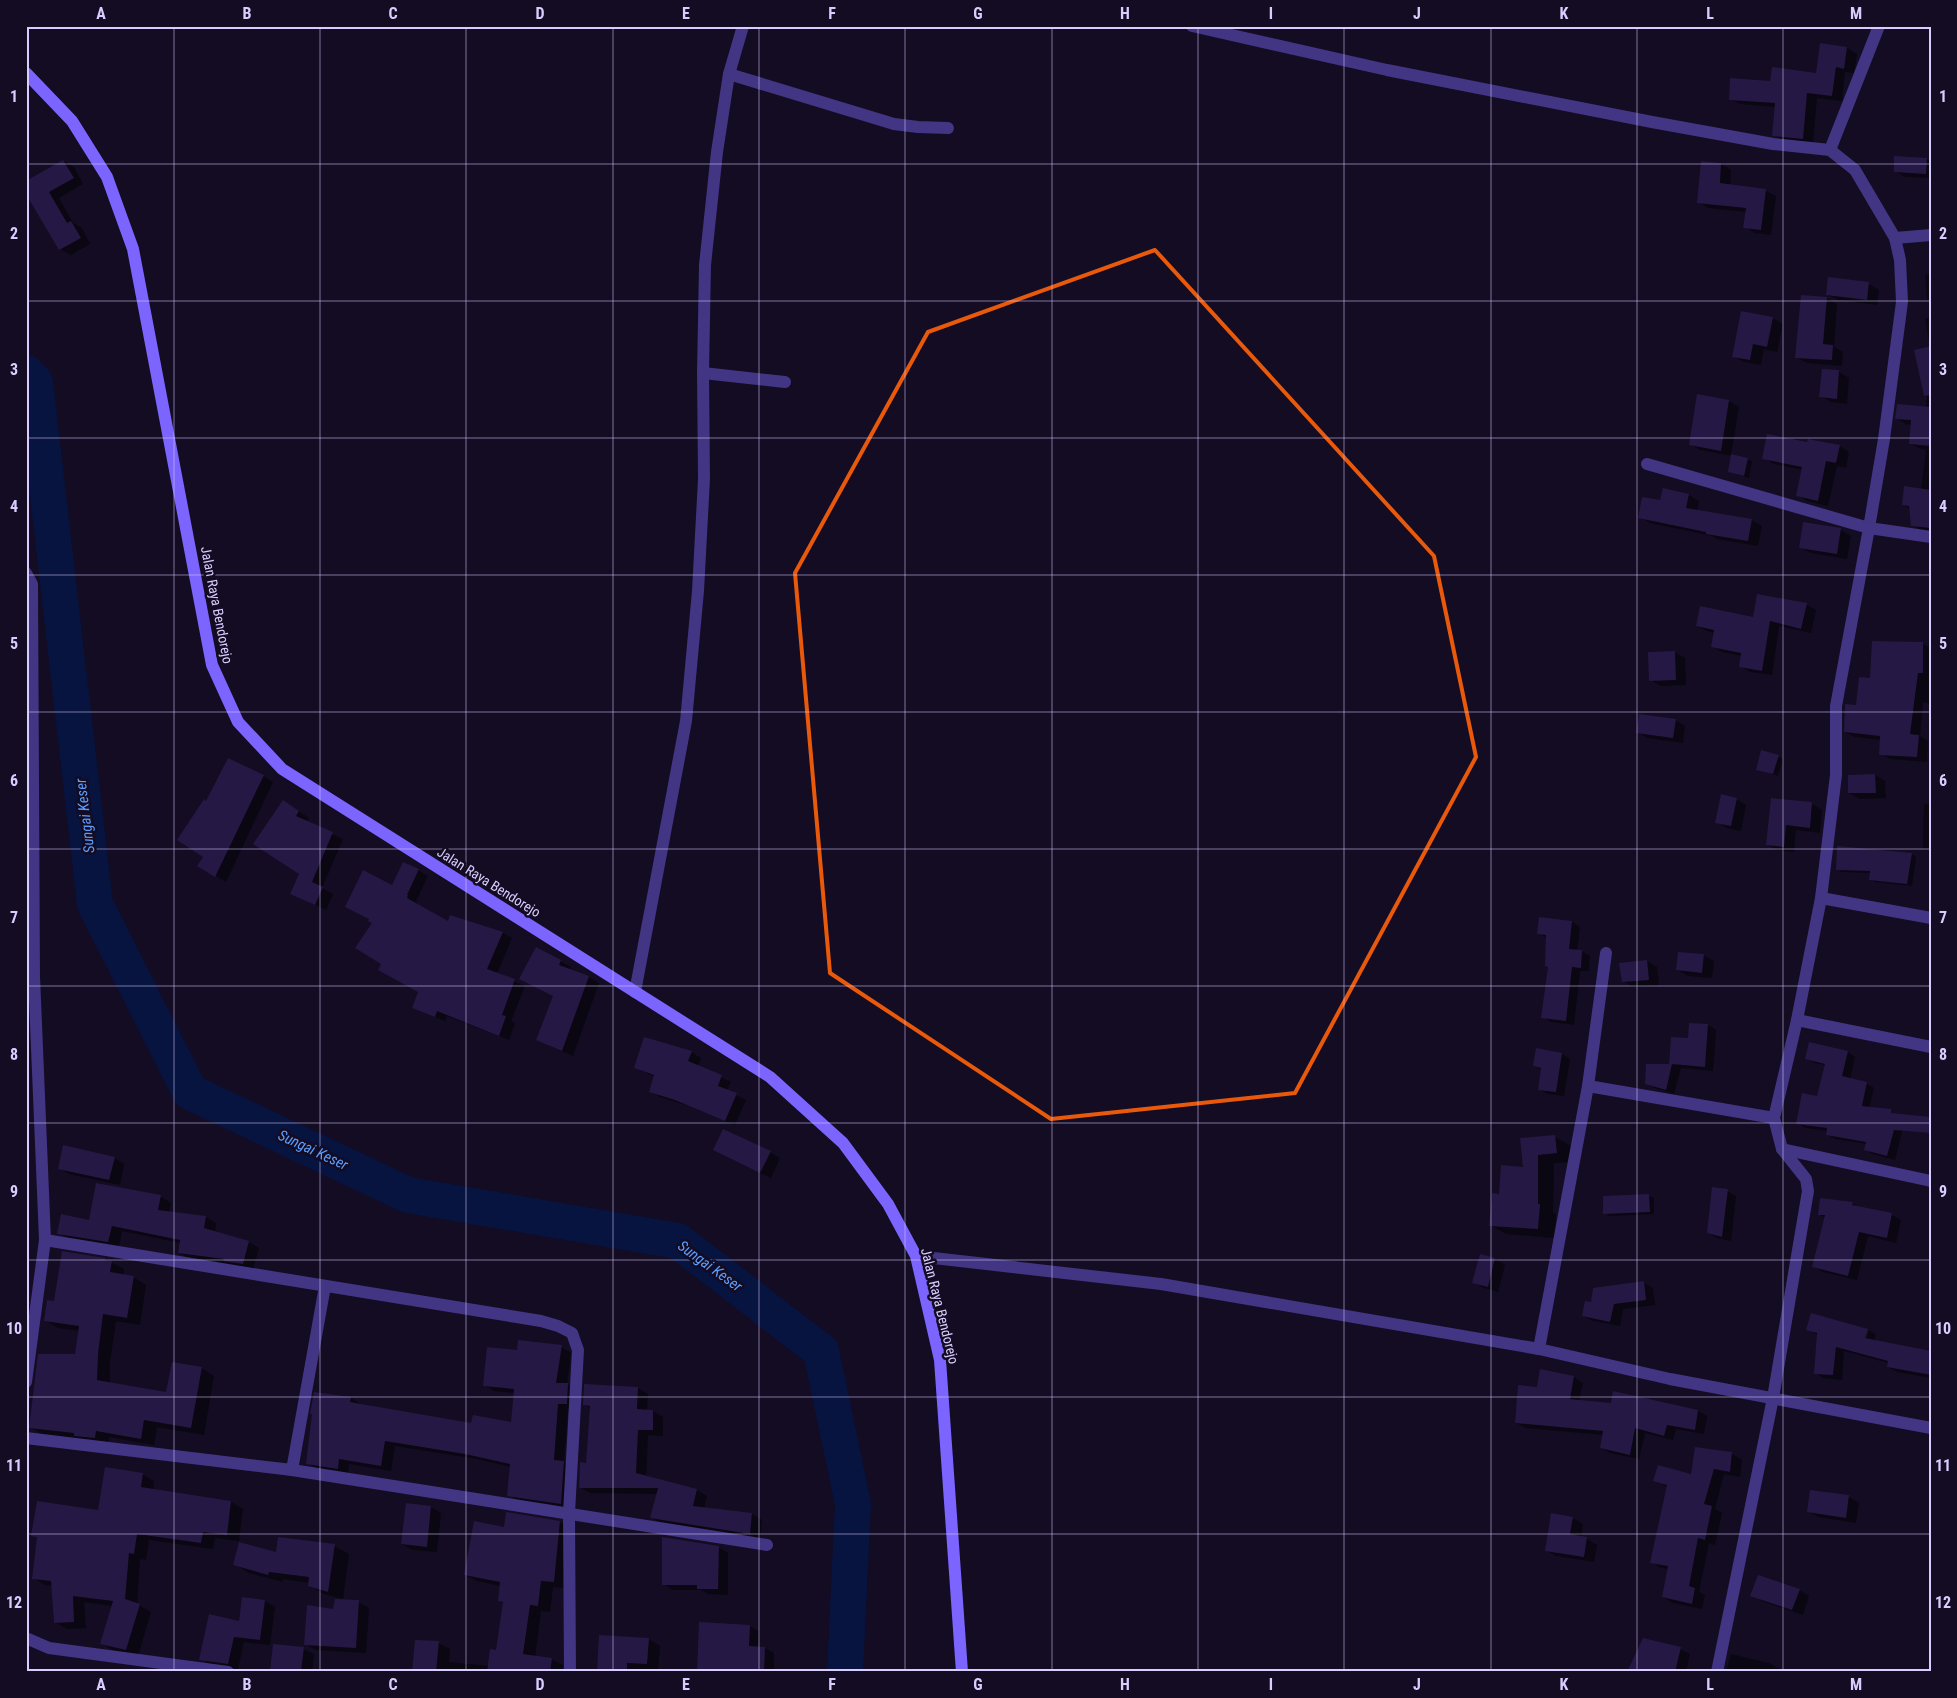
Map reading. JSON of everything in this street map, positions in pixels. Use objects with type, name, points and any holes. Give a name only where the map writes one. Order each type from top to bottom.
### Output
[{"type":"main road","name":"Jalan Raya Bendorejo","points":[[26,73],[72,121],[107,177],[133,249],[212,665],[238,722],[282,769],[770,1077],[843,1143],[888,1204],[916,1256],[940,1360],[962,1672]]},
{"type":"street","points":[[635,992],[686,721],[698,591],[704,479],[705,265],[717,152],[728,74],[743,26]]},
{"type":"street","points":[[1192,26],[1387,70],[1643,120],[1773,144],[1830,150],[1855,170],[1895,238],[1900,260],[1902,302],[1892,384],[1869,528],[1836,706],[1836,775],[1821,898],[1797,1020],[1774,1118],[1782,1149],[1806,1179],[1808,1191],[1773,1398],[1717,1672]]},
{"type":"street","points":[[1830,150],[1879,26]]},
{"type":"street","points":[[728,74],[894,124],[918,128],[948,128]]},
{"type":"street","points":[[1895,238],[1931,235]]},
{"type":"street","points":[[703,372],[785,382]]},
{"type":"street","points":[[1647,464],[1869,528],[1931,538]]},
{"type":"street","points":[[26,573],[32,584],[34,976],[45,1240],[26,1382]]},
{"type":"street","points":[[1821,898],[1931,918]]},
{"type":"street","points":[[1539,1348],[1588,1086],[1606,954]]},
{"type":"street","points":[[1797,1020],[1931,1048]]},
{"type":"street","points":[[1588,1086],[1774,1118]]},
{"type":"street","points":[[1782,1149],[1931,1180]]},
{"type":"street","points":[[45,1240],[541,1320],[572,1333],[578,1350],[569,1513],[570,1672]]},
{"type":"street","points":[[916,1256],[1161,1284],[1539,1348],[1670,1379],[1931,1428]]},
{"type":"street","points":[[292,1470],[325,1286]]},
{"type":"street","points":[[26,1438],[292,1470],[767,1545]]},
{"type":"street","points":[[26,1638],[49,1648],[228,1672]]},
{"type":"highlighted area","points":[[1155,250],[1434,556],[1476,757],[1295,1093],[1051,1119],[830,973],[795,573],[928,332]]},
{"type":"building","points":[[1820,43],[1847,47],[1844,69],[1836,67],[1832,96],[1807,93],[1803,139],[1772,136],[1775,103],[1729,100],[1730,78],[1770,81],[1772,67],[1816,73]]},
{"type":"building","points":[[1894,156],[1927,158],[1926,174],[1894,172]]},
{"type":"building","points":[[63,160],[74,178],[49,192],[67,223],[71,221],[81,238],[59,250],[26,194],[26,181]]},
{"type":"building","points":[[1701,161],[1721,163],[1720,183],[1766,189],[1761,230],[1743,228],[1746,208],[1697,203]]},
{"type":"building","points":[[1828,277],[1869,282],[1867,300],[1826,295]]},
{"type":"building","points":[[1801,295],[1827,297],[1823,344],[1833,345],[1832,360],[1795,358]]},
{"type":"building","points":[[1741,311],[1773,317],[1767,347],[1753,344],[1750,360],[1732,357]]},
{"type":"building","points":[[1931,346],[1931,395],[1924,396],[1914,350]]},
{"type":"building","points":[[1822,369],[1839,370],[1837,399],[1819,397]]},
{"type":"building","points":[[1697,394],[1729,400],[1721,451],[1689,445]]},
{"type":"building","points":[[1897,404],[1931,407],[1931,446],[1909,444],[1911,420],[1895,419]]},
{"type":"building","points":[[1767,434],[1807,442],[1808,439],[1840,445],[1836,463],[1826,461],[1818,501],[1796,496],[1802,467],[1762,459]]},
{"type":"building","points":[[1731,454],[1748,458],[1744,476],[1728,472]]},
{"type":"building","points":[[1904,486],[1931,490],[1931,528],[1911,526],[1909,506],[1902,505]]},
{"type":"building","points":[[1663,488],[1689,494],[1686,508],[1752,519],[1748,541],[1706,534],[1706,532],[1638,518],[1642,497],[1660,500]]},
{"type":"building","points":[[1803,522],[1841,528],[1837,554],[1799,548]]},
{"type":"building","points":[[1757,594],[1807,603],[1801,629],[1770,621],[1762,671],[1739,667],[1741,653],[1711,647],[1714,630],[1696,626],[1700,606],[1753,617]]},
{"type":"building","points":[[1872,641],[1923,642],[1923,673],[1918,673],[1910,734],[1919,735],[1917,757],[1879,755],[1880,736],[1844,732],[1845,704],[1856,705],[1859,677],[1870,678]]},
{"type":"building","points":[[1675,651],[1676,680],[1649,681],[1648,652]]},
{"type":"building","points":[[1639,714],[1676,719],[1673,738],[1636,733]]},
{"type":"building","points":[[1761,750],[1779,755],[1773,774],[1756,770]]},
{"type":"building","points":[[228,758],[264,775],[215,877],[197,866],[203,857],[177,840],[204,799],[206,801]]},
{"type":"building","points":[[1875,774],[1876,793],[1848,793],[1848,775]]},
{"type":"building","points":[[1721,794],[1737,798],[1731,826],[1715,823]]},
{"type":"building","points":[[1771,798],[1812,802],[1810,828],[1786,825],[1784,847],[1766,845]]},
{"type":"building","points":[[283,800],[299,811],[296,816],[333,832],[312,882],[323,887],[315,905],[290,894],[299,874],[253,844]]},
{"type":"building","points":[[1837,846],[1912,853],[1907,884],[1869,880],[1870,871],[1836,870]]},
{"type":"building","points":[[403,862],[419,869],[407,898],[448,921],[450,915],[503,932],[487,969],[515,979],[502,1015],[506,1016],[499,1036],[437,1011],[435,1017],[412,1008],[418,992],[378,970],[381,964],[355,948],[372,923],[368,921],[369,919],[345,907],[363,870],[392,885]]},
{"type":"building","points":[[1539,917],[1572,921],[1569,949],[1582,950],[1581,968],[1572,967],[1566,1021],[1541,1018],[1548,967],[1545,966],[1546,935],[1537,934]]},
{"type":"building","points":[[536,947],[561,960],[559,965],[589,976],[562,1051],[536,1040],[553,996],[519,979]]},
{"type":"building","points":[[1678,952],[1704,954],[1702,973],[1676,970]]},
{"type":"building","points":[[1647,960],[1649,980],[1622,982],[1619,963]]},
{"type":"building","points":[[1689,1023],[1708,1024],[1705,1067],[1672,1064],[1666,1090],[1645,1084],[1646,1064],[1669,1064],[1671,1037],[1688,1038]]},
{"type":"building","points":[[644,1037],[692,1051],[688,1061],[722,1075],[718,1086],[737,1093],[725,1121],[675,1100],[649,1092],[654,1075],[634,1068]]},
{"type":"building","points":[[1809,1042],[1848,1051],[1842,1076],[1867,1082],[1862,1106],[1891,1109],[1891,1113],[1931,1117],[1931,1133],[1894,1130],[1887,1156],[1864,1150],[1866,1142],[1826,1135],[1827,1128],[1796,1124],[1802,1093],[1817,1096],[1825,1064],[1805,1059]]},
{"type":"building","points":[[1536,1048],[1562,1053],[1556,1092],[1538,1090],[1541,1068],[1533,1066]]},
{"type":"building","points":[[723,1129],[771,1151],[760,1173],[713,1150]]},
{"type":"building","points":[[1555,1135],[1557,1153],[1538,1155],[1538,1204],[1540,1204],[1538,1229],[1489,1226],[1492,1193],[1499,1194],[1501,1165],[1523,1167],[1520,1138]]},
{"type":"building","points":[[63,1145],[115,1157],[109,1180],[58,1169]]},
{"type":"building","points":[[96,1183],[161,1195],[158,1210],[206,1216],[204,1228],[249,1241],[243,1264],[223,1261],[224,1259],[178,1253],[180,1240],[112,1226],[108,1242],[57,1234],[61,1214],[89,1220]]},
{"type":"building","points":[[1712,1187],[1728,1189],[1722,1237],[1707,1233]]},
{"type":"building","points":[[1649,1194],[1650,1212],[1603,1214],[1603,1196]]},
{"type":"building","points":[[1820,1198],[1853,1202],[1852,1205],[1892,1213],[1887,1238],[1859,1232],[1848,1276],[1812,1267],[1825,1215],[1818,1215]]},
{"type":"building","points":[[62,1251],[105,1258],[105,1260],[112,1261],[110,1272],[134,1276],[127,1318],[103,1314],[97,1380],[166,1392],[172,1362],[202,1367],[191,1428],[144,1420],[141,1439],[96,1431],[95,1438],[74,1436],[74,1433],[29,1428],[38,1354],[75,1354],[79,1326],[44,1321],[47,1300],[54,1301]]},
{"type":"building","points":[[1480,1254],[1495,1258],[1488,1287],[1472,1283]]},
{"type":"building","points":[[1644,1281],[1646,1300],[1614,1304],[1610,1322],[1582,1316],[1585,1301],[1591,1302],[1593,1288]]},
{"type":"building","points":[[1811,1313],[1868,1329],[1865,1338],[1931,1351],[1931,1375],[1887,1367],[1888,1361],[1836,1347],[1833,1375],[1814,1374],[1817,1333],[1806,1330]]},
{"type":"building","points":[[518,1340],[562,1345],[556,1383],[568,1383],[567,1404],[558,1404],[554,1460],[564,1461],[561,1504],[507,1496],[510,1464],[465,1454],[385,1441],[381,1466],[339,1459],[338,1469],[306,1464],[312,1414],[310,1414],[314,1392],[351,1397],[350,1402],[471,1423],[473,1415],[511,1422],[514,1389],[483,1386],[487,1347],[517,1350]]},
{"type":"building","points":[[1540,1369],[1574,1376],[1570,1399],[1611,1403],[1613,1391],[1698,1410],[1695,1430],[1667,1425],[1664,1436],[1635,1428],[1630,1455],[1600,1448],[1603,1431],[1515,1423],[1518,1385],[1537,1387]]},
{"type":"building","points":[[584,1384],[638,1387],[637,1409],[653,1410],[653,1430],[638,1430],[636,1473],[697,1489],[693,1506],[752,1513],[750,1534],[650,1518],[658,1488],[579,1488],[580,1462],[586,1463],[590,1406],[583,1405]]},
{"type":"building","points":[[1695,1447],[1732,1452],[1730,1472],[1714,1469],[1704,1504],[1712,1506],[1705,1540],[1698,1538],[1689,1586],[1695,1588],[1692,1604],[1662,1597],[1668,1566],[1650,1563],[1667,1485],[1653,1481],[1658,1465],[1691,1474]]},
{"type":"building","points":[[105,1467],[143,1473],[141,1487],[231,1501],[227,1535],[203,1532],[201,1543],[137,1534],[134,1554],[129,1553],[125,1599],[140,1604],[126,1650],[100,1644],[113,1601],[73,1596],[74,1622],[54,1623],[51,1581],[32,1579],[37,1537],[31,1536],[37,1501],[98,1510]]},
{"type":"building","points":[[1810,1490],[1849,1495],[1846,1518],[1807,1512]]},
{"type":"building","points":[[406,1503],[431,1506],[427,1547],[401,1544]]},
{"type":"building","points":[[506,1512],[560,1521],[554,1582],[541,1581],[538,1606],[530,1605],[523,1654],[552,1658],[550,1672],[487,1672],[490,1649],[496,1650],[503,1602],[498,1601],[500,1582],[464,1575],[474,1521],[504,1527]]},
{"type":"building","points":[[1551,1513],[1573,1517],[1570,1534],[1587,1537],[1584,1557],[1545,1551]]},
{"type":"building","points":[[278,1537],[335,1544],[328,1592],[308,1586],[309,1577],[269,1572],[268,1575],[233,1565],[239,1542],[276,1552]]},
{"type":"building","points":[[662,1537],[719,1546],[718,1589],[697,1589],[697,1585],[662,1585]]},
{"type":"building","points":[[1758,1575],[1800,1589],[1792,1610],[1750,1596]]},
{"type":"building","points":[[242,1597],[265,1600],[260,1640],[234,1637],[228,1664],[199,1660],[209,1614],[239,1621]]},
{"type":"building","points":[[335,1599],[359,1600],[356,1648],[304,1645],[307,1605],[333,1609]]},
{"type":"building","points":[[699,1622],[750,1625],[749,1646],[765,1647],[764,1672],[697,1672]]},
{"type":"building","points":[[599,1635],[649,1638],[647,1664],[627,1663],[627,1672],[597,1672]]},
{"type":"building","points":[[1643,1638],[1681,1647],[1675,1672],[1627,1672]]},
{"type":"building","points":[[415,1640],[439,1641],[436,1672],[412,1672]]},
{"type":"building","points":[[273,1644],[304,1647],[301,1672],[270,1672]]},
{"type":"waterway","name":"Sungai Keser","points":[[26,373],[35,382],[95,904],[190,1092],[408,1195],[678,1241],[821,1351],[853,1504],[845,1672]]}]
